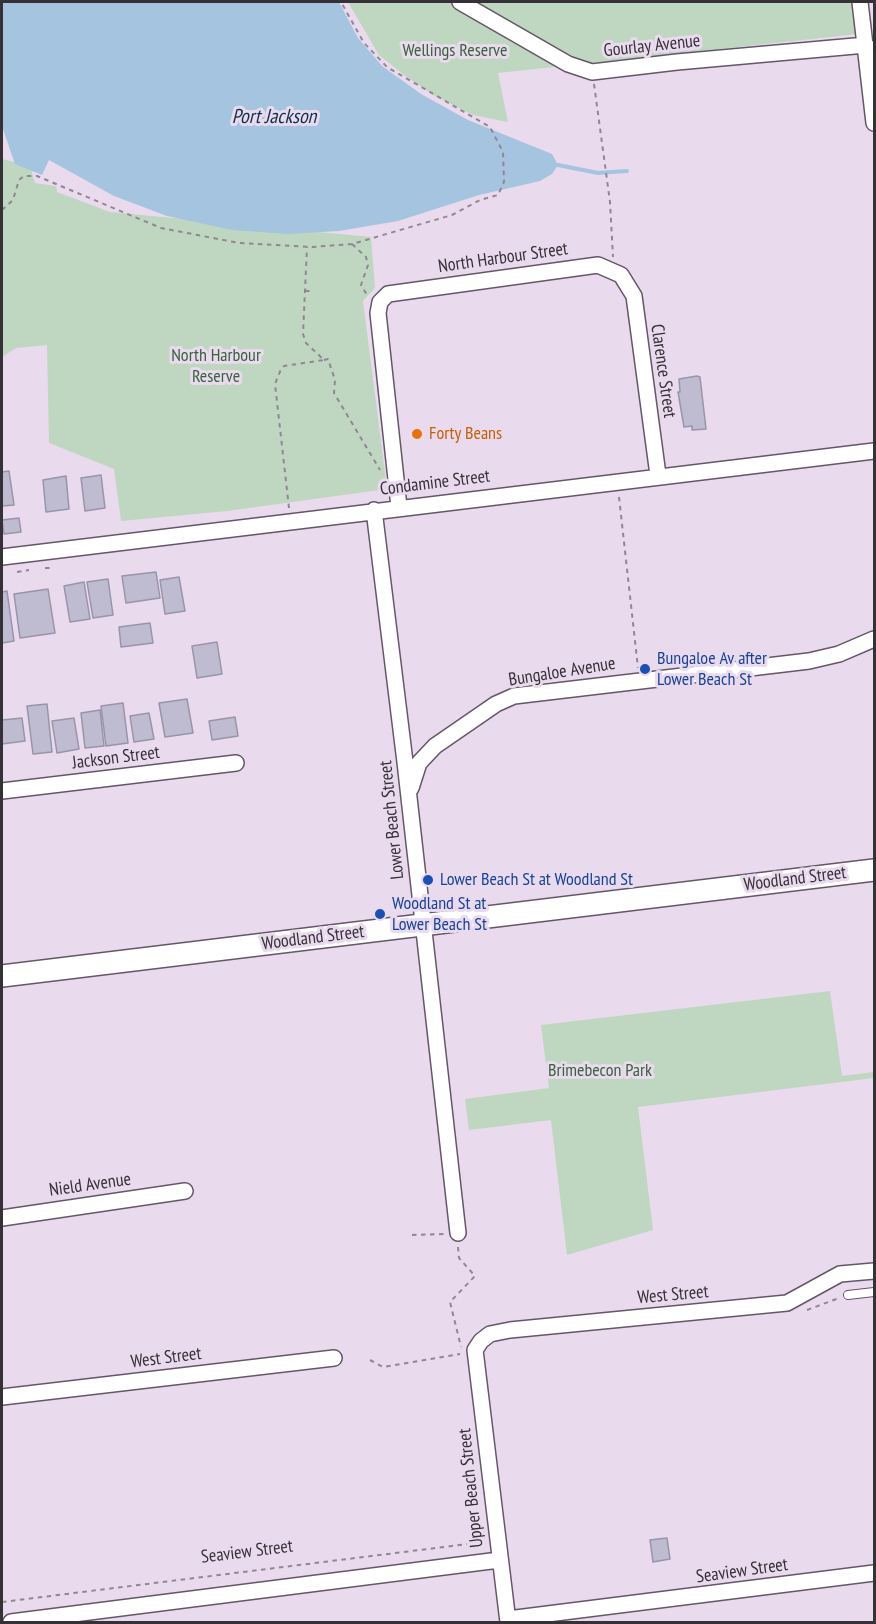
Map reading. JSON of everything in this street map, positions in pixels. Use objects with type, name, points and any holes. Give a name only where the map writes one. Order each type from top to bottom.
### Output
[{"type":"street","name":"Gourlay Avenue","points":[[460,2],[568,64],[592,72],[866,45]]},
{"type":"street","points":[[860,2],[874,123]]},
{"type":"street","name":"North Harbour Street","points":[[399,507],[378,313],[380,302],[388,294],[598,265],[621,275]]},
{"type":"street","name":"Clarence Street","points":[[621,275],[634,296],[658,475]]},
{"type":"street","name":"Condamine Street","points":[[2,557],[658,475],[874,451]]},
{"type":"street","name":"Lower Beach Street","points":[[374,510],[458,1233]]},
{"type":"street","name":"Bungaloe Avenue","points":[[409,800],[414,772],[426,755],[496,704],[514,696],[639,679],[809,661],[840,654],[874,639]]},
{"type":"street","name":"Jackson Street","points":[[2,791],[236,763]]},
{"type":"street","name":"Woodland Street","points":[[2,976],[874,870]]},
{"type":"street","name":"Nield Avenue","points":[[2,1218],[184,1191]]},
{"type":"street","name":"West Street","points":[[475,1350],[490,1334],[510,1330],[787,1303],[840,1274],[874,1271]]},
{"type":"street","name":"Upper Beach Street","points":[[475,1350],[508,1621]]},
{"type":"street","name":"West Street","points":[[2,1397],[334,1358]]},
{"type":"street","points":[[11,1623],[499,1560]]},
{"type":"street","name":"Seaview Street","points":[[508,1621],[874,1573]]},
{"type":"lane","points":[[848,1294],[874,1292]]},
{"type":"path","points":[[2,210],[13,200],[19,180],[24,176],[37,176],[160,228],[239,243],[307,246],[352,244],[452,215],[498,195],[504,182],[503,152],[490,127],[387,67],[364,43],[341,2]]},
{"type":"path","points":[[592,72],[603,137],[610,202]]},
{"type":"path","points":[[307,246],[303,334],[306,343],[324,360]]},
{"type":"path","points":[[305,291],[312,291]]},
{"type":"path","points":[[289,508],[275,384],[284,366],[328,359],[335,380],[334,393],[380,469],[381,480]]},
{"type":"path","points":[[617,480],[639,679]]},
{"type":"path","points":[[45,568],[50,567]]},
{"type":"path","points":[[17,572],[29,570]]},
{"type":"path","points":[[370,1360],[383,1367],[463,1354],[450,1302],[475,1276],[459,1258],[458,1233],[412,1235]]},
{"type":"path","name":"Seaview Street","points":[[2,1602],[497,1540]]},
{"type":"green space","name":"Wellings Reserve","points":[[348,2],[854,2],[858,34],[498,73],[508,122],[473,115],[435,96],[404,75],[379,55]]},
{"type":"green space","name":"North Harbour Reserve","points":[[2,159],[30,166],[35,183],[56,186],[57,192],[110,212],[371,237],[375,288],[363,301],[387,489],[227,511],[121,521],[114,469],[49,443],[47,345],[16,348],[2,357]]},
{"type":"green space","name":"Brimebecon Park","points":[[830,991],[842,1076],[874,1072],[874,1078],[638,1107],[653,1230],[567,1255],[551,1120],[469,1130],[465,1099],[549,1088],[541,1025]]},
{"type":"water","name":"Port Jackson","points":[[2,2],[339,2],[358,38],[382,66],[421,94],[468,120],[552,154],[558,165],[552,174],[540,181],[479,195],[398,221],[339,231],[288,234],[232,230],[167,216],[114,196],[49,160],[42,175],[15,164],[2,126]]},
{"type":"building","points":[[700,377],[706,429],[692,430],[692,426],[684,427],[678,392],[680,392],[679,379]]},
{"type":"building","points":[[9,471],[14,505],[2,506],[2,472]]},
{"type":"building","points":[[101,475],[105,508],[85,511],[81,478]]},
{"type":"building","points":[[66,476],[69,509],[46,512],[43,480]]},
{"type":"building","points":[[19,518],[21,532],[4,534],[2,520]]},
{"type":"building","points":[[156,572],[160,598],[126,603],[122,576]]},
{"type":"building","points":[[179,577],[185,611],[165,614],[160,580]]},
{"type":"building","points":[[108,579],[113,615],[93,618],[87,582]]},
{"type":"building","points":[[84,582],[90,619],[70,622],[64,586]]},
{"type":"building","points":[[48,589],[55,633],[20,638],[14,594]]},
{"type":"building","points":[[7,591],[14,641],[2,643],[2,592]]},
{"type":"building","points":[[150,623],[153,643],[121,647],[119,627]]},
{"type":"building","points":[[217,642],[222,674],[197,678],[192,646]]},
{"type":"building","points":[[187,699],[193,733],[165,737],[159,703]]},
{"type":"building","points":[[123,703],[128,743],[106,746],[101,706]]},
{"type":"building","points":[[47,704],[52,752],[33,754],[27,706]]},
{"type":"building","points":[[100,710],[104,746],[85,748],[81,713]]},
{"type":"building","points":[[149,713],[154,739],[134,742],[130,716]]},
{"type":"building","points":[[235,717],[238,736],[212,740],[209,721]]},
{"type":"building","points":[[22,718],[25,741],[2,744],[2,720]]},
{"type":"building","points":[[74,718],[79,749],[57,753],[52,721]]},
{"type":"building","points":[[667,1538],[670,1559],[653,1562],[650,1540]]},
{"type":"waterway","points":[[558,165],[598,173],[627,171]]},
{"type":"place","name":"Forty Beans","points":[[417,434]]},
{"type":"place","name":"Bungaloe Av after Lower Beach St","points":[[645,669]]},
{"type":"place","name":"Lower Beach St at Woodland St","points":[[428,880]]},
{"type":"place","name":"Woodland St at Lower Beach St","points":[[380,914]]}]
